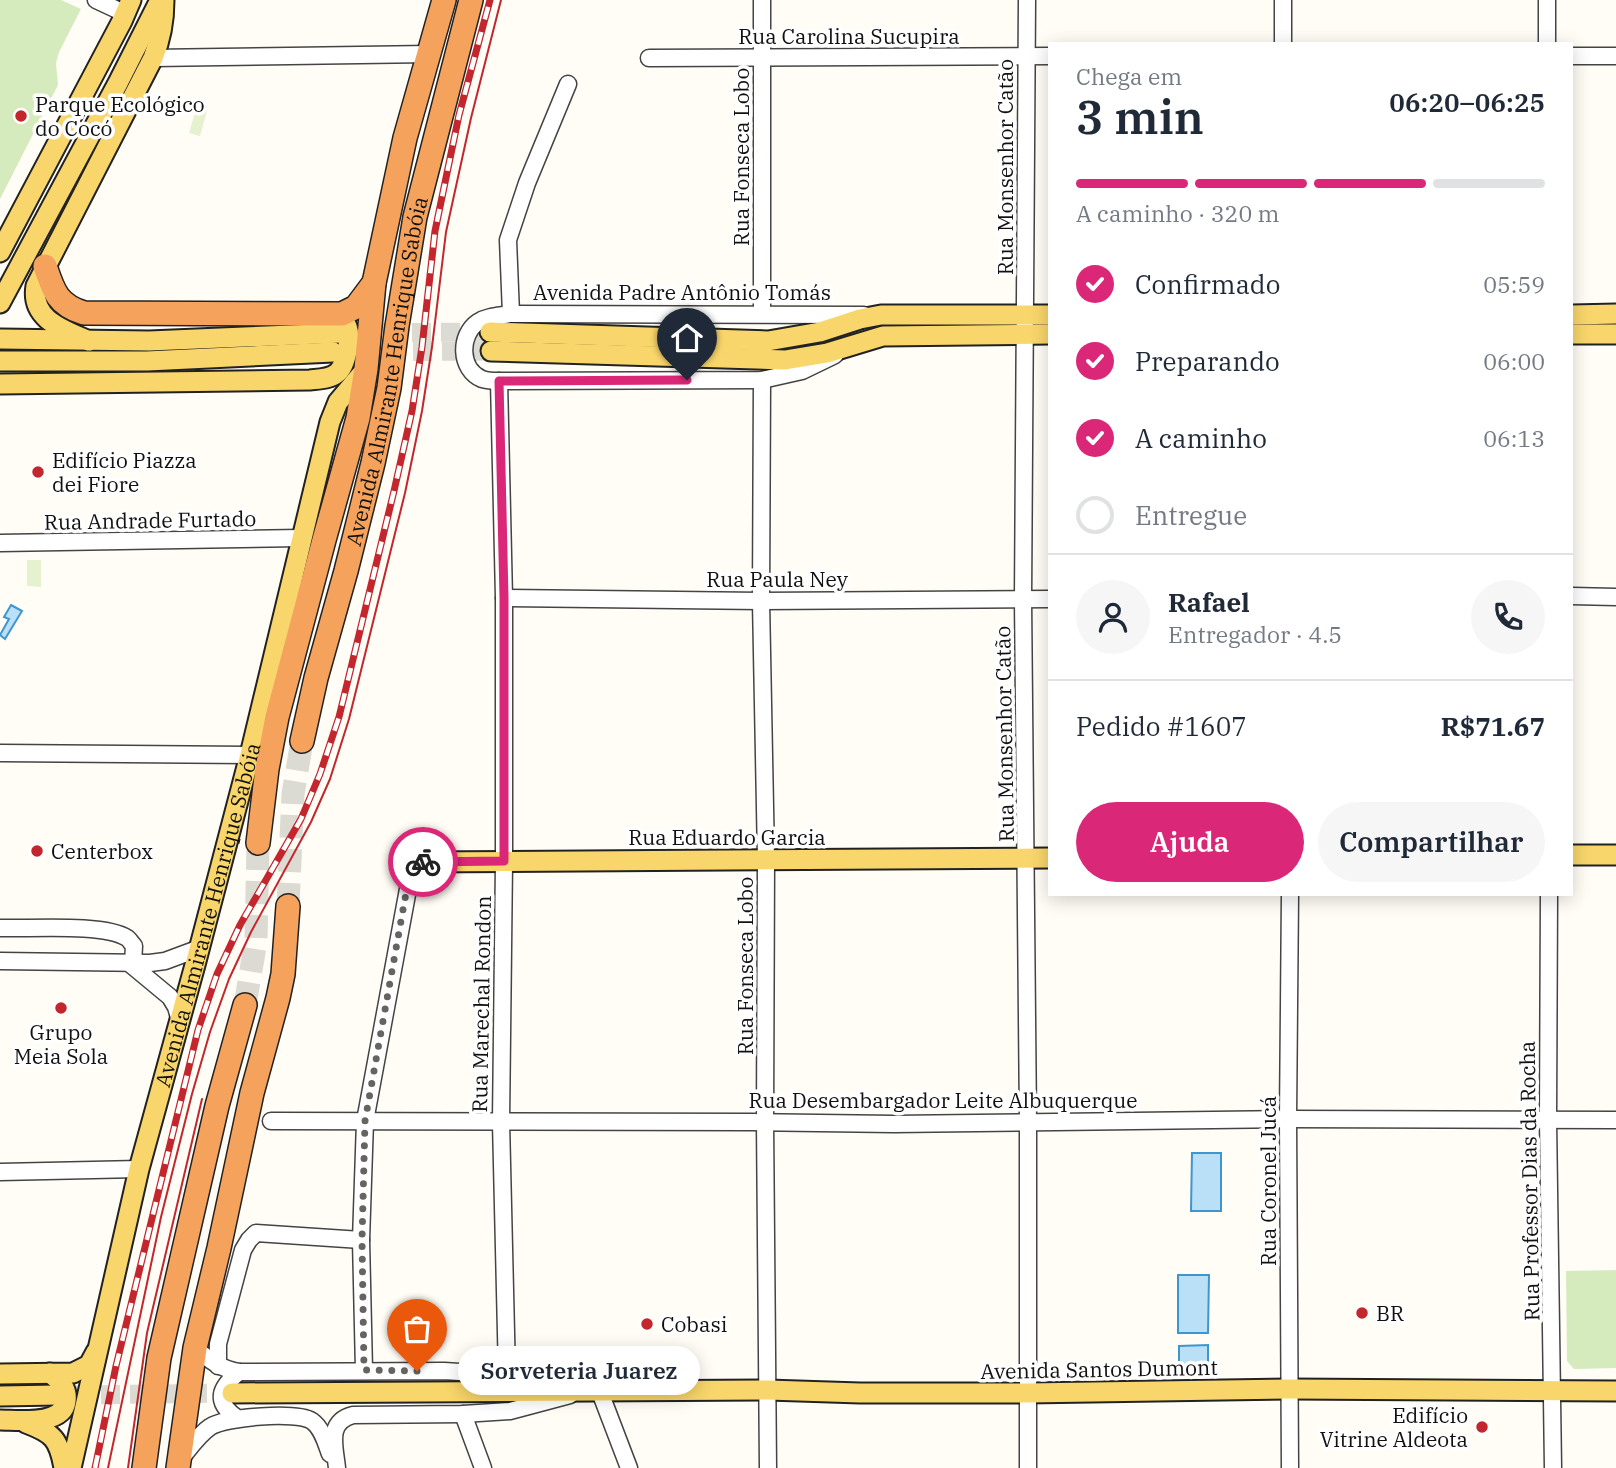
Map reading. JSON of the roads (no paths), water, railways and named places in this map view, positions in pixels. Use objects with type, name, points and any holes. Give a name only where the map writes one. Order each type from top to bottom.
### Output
[{"type":"highway","name":"Avenida Almirante Henrique Sabóia","points":[[258,843],[267,769],[278,717],[358,418],[366,369],[374,283],[405,138],[444,0]]},
{"type":"highway","name":"Avenida Almirante Henrique Sabóia","points":[[302,741],[373,463],[389,388],[415,217],[471,0]]},
{"type":"highway","points":[[45,266],[52,289],[60,300],[83,313],[335,323],[342,314],[356,307],[374,283]]},
{"type":"highway","points":[[178,1465],[195,1348],[252,1093],[283,974],[288,906]]},
{"type":"highway","points":[[144,1468],[159,1358],[218,1106],[245,1005]]},
{"type":"main road","points":[[89,341],[59,328],[44,317],[35,292],[45,266],[153,58],[164,21],[162,0]]},
{"type":"main road","points":[[0,303],[162,0]]},
{"type":"main road","points":[[2,247],[128,7]]},
{"type":"main road","points":[[1573,314],[1616,314]]},
{"type":"main road","name":"Avenida Padre Antônio Tomás","points":[[1048,316],[1025,324],[883,336],[827,354],[766,360],[490,342],[768,341],[820,332],[881,315],[1025,324],[1048,333]]},
{"type":"main road","points":[[0,339],[149,341],[335,323],[345,323],[349,337],[342,369],[333,376],[310,380],[0,381]]},
{"type":"main road","points":[[1573,334],[1616,334]]},
{"type":"main road","points":[[0,361],[147,361],[333,352]]},
{"type":"main road","points":[[0,381],[12,371],[38,361]]},
{"type":"main road","points":[[68,361],[169,381]]},
{"type":"main road","name":"Avenida Almirante Henrique Sabóia","points":[[71,1468],[139,1169],[250,755],[330,422],[338,402],[366,369]]},
{"type":"main road","points":[[310,380],[329,386],[338,402]]},
{"type":"main road","points":[[1573,855],[1616,855]]},
{"type":"main road","name":"Rua Eduardo Garcia","points":[[411,873],[419,862],[1048,858]]},
{"type":"main road","points":[[0,1374],[74,1373],[89,1365],[98,1348]]},
{"type":"main road","points":[[9,1420],[49,1419],[64,1409],[66,1393],[62,1384],[50,1373]]},
{"type":"main road","name":"Avenida Santos Dumont","points":[[232,1393],[768,1390],[1027,1393],[1290,1389],[1616,1391]]},
{"type":"main road","points":[[0,1396],[58,1395]]},
{"type":"main road","points":[[9,1420],[46,1430],[57,1443],[64,1468]]},
{"type":"street","points":[[96,0],[128,7]]},
{"type":"street","name":"Rua Fonseca Lobo","points":[[762,0],[762,314]]},
{"type":"street","name":"Rua Monsenhor Catão","points":[[1027,0],[1023,599],[1028,1468]]},
{"type":"street","points":[[1283,0],[1283,42]]},
{"type":"street","points":[[1547,0],[1547,42]]},
{"type":"street","points":[[153,58],[430,54]]},
{"type":"street","name":"Rua Carolina Sucupira","points":[[649,58],[1048,56]]},
{"type":"street","points":[[1573,56],[1616,56]]},
{"type":"street","points":[[511,314],[509,240],[527,183],[568,84]]},
{"type":"street","name":"Avenida Padre Antônio Tomás","points":[[862,342],[802,371],[762,380],[488,381],[478,377],[469,368],[464,347],[466,338],[476,323],[485,318],[511,314],[881,315]]},
{"type":"street","name":"Rua Fonseca Lobo","points":[[762,380],[761,601],[766,859],[768,1468]]},
{"type":"street","name":"Rua Marechal Rondon","points":[[499,381],[504,598],[501,1122],[507,1375]]},
{"type":"street","name":"Rua Andrade Furtado","points":[[0,543],[301,538]]},
{"type":"street","points":[[1573,596],[1616,597]]},
{"type":"street","name":"Rua Paula Ney","points":[[504,598],[761,601],[1048,599]]},
{"type":"street","points":[[0,753],[250,755]]},
{"type":"street","points":[[364,1370],[362,1240],[365,1121],[411,873]]},
{"type":"street","name":"Rua Coronel Jucá","points":[[1290,896],[1290,1468]]},
{"type":"street","name":"Rua Professor Dias da Rocha","points":[[1549,896],[1548,1120],[1553,1468]]},
{"type":"street","points":[[0,929],[96,929],[112,932],[128,938],[134,946],[131,963]]},
{"type":"street","points":[[0,961],[150,963],[165,961],[200,948]]},
{"type":"street","points":[[131,963],[174,1001],[180,1021]]},
{"type":"street","name":"Rua Desembargador Leite Albuquerque","points":[[271,1121],[894,1124],[1288,1119],[1616,1120]]},
{"type":"street","points":[[0,1172],[139,1169]]},
{"type":"street","points":[[218,1366],[218,1344],[243,1250],[248,1240],[256,1233],[362,1240]]},
{"type":"street","name":"Avenida Santos Dumont","points":[[195,1348],[218,1366],[239,1372],[444,1371],[507,1375],[592,1392]]},
{"type":"street","points":[[237,1418],[225,1409],[221,1395],[226,1382],[239,1372]]},
{"type":"street","points":[[592,1392],[629,1468]]},
{"type":"street","name":"Avenida Santos Dumont","points":[[336,1468],[335,1430],[345,1417],[463,1415],[510,1411],[592,1392]]},
{"type":"street","points":[[463,1415],[483,1468]]},
{"type":"street","name":"Avenida Santos Dumont","points":[[178,1465],[201,1434],[221,1422],[237,1418],[290,1416],[314,1422],[325,1440],[336,1468]]},
{"type":"water","points":[[11,605],[22,611],[5,639],[0,635],[9,619],[4,617]]},
{"type":"water","points":[[1192,1153],[1221,1153],[1221,1211],[1191,1211]]},
{"type":"water","points":[[1178,1275],[1209,1275],[1208,1333],[1178,1333]]},
{"type":"water","points":[[1208,1345],[1208,1364],[1179,1364],[1179,1346]]},
{"type":"tunnel","points":[[354,333],[490,332]]},
{"type":"tunnel","points":[[355,352],[491,351]]},
{"type":"tunnel","points":[[288,906],[293,794],[302,741]]},
{"type":"tunnel","points":[[245,1005],[256,941],[258,843]]},
{"type":"tunnel","points":[[72,1395],[232,1393]]},
{"type":"tram line","points":[[108,1468],[161,1217],[210,1032],[229,979],[251,932],[311,822],[330,779],[349,719],[405,493],[422,411],[446,232],[501,0]]},
{"type":"tram line","points":[[128,1468],[147,1333],[202,1099]]},
{"type":"railway","points":[[95,1468],[116,1366],[198,1030],[217,974],[240,925],[301,819],[339,717],[412,411],[435,231],[459,115],[490,0]]},
{"type":"place","name":"Parque Ecológico do Cocó","points":[[21,116]]},
{"type":"place","name":"Edifício Piazza dei Fiore","points":[[38,472]]},
{"type":"place","name":"Centerbox","points":[[37,851]]},
{"type":"place","name":"Grupo Meia Sola","points":[[61,1008]]},
{"type":"place","name":"BR","points":[[1362,1313]]},
{"type":"place","name":"Cobasi","points":[[647,1324]]},
{"type":"place","name":"Sorveteria Juarez","points":[[417,1371]]},
{"type":"place","name":"Edifício Vitrine Aldeota","points":[[1482,1427]]}]
